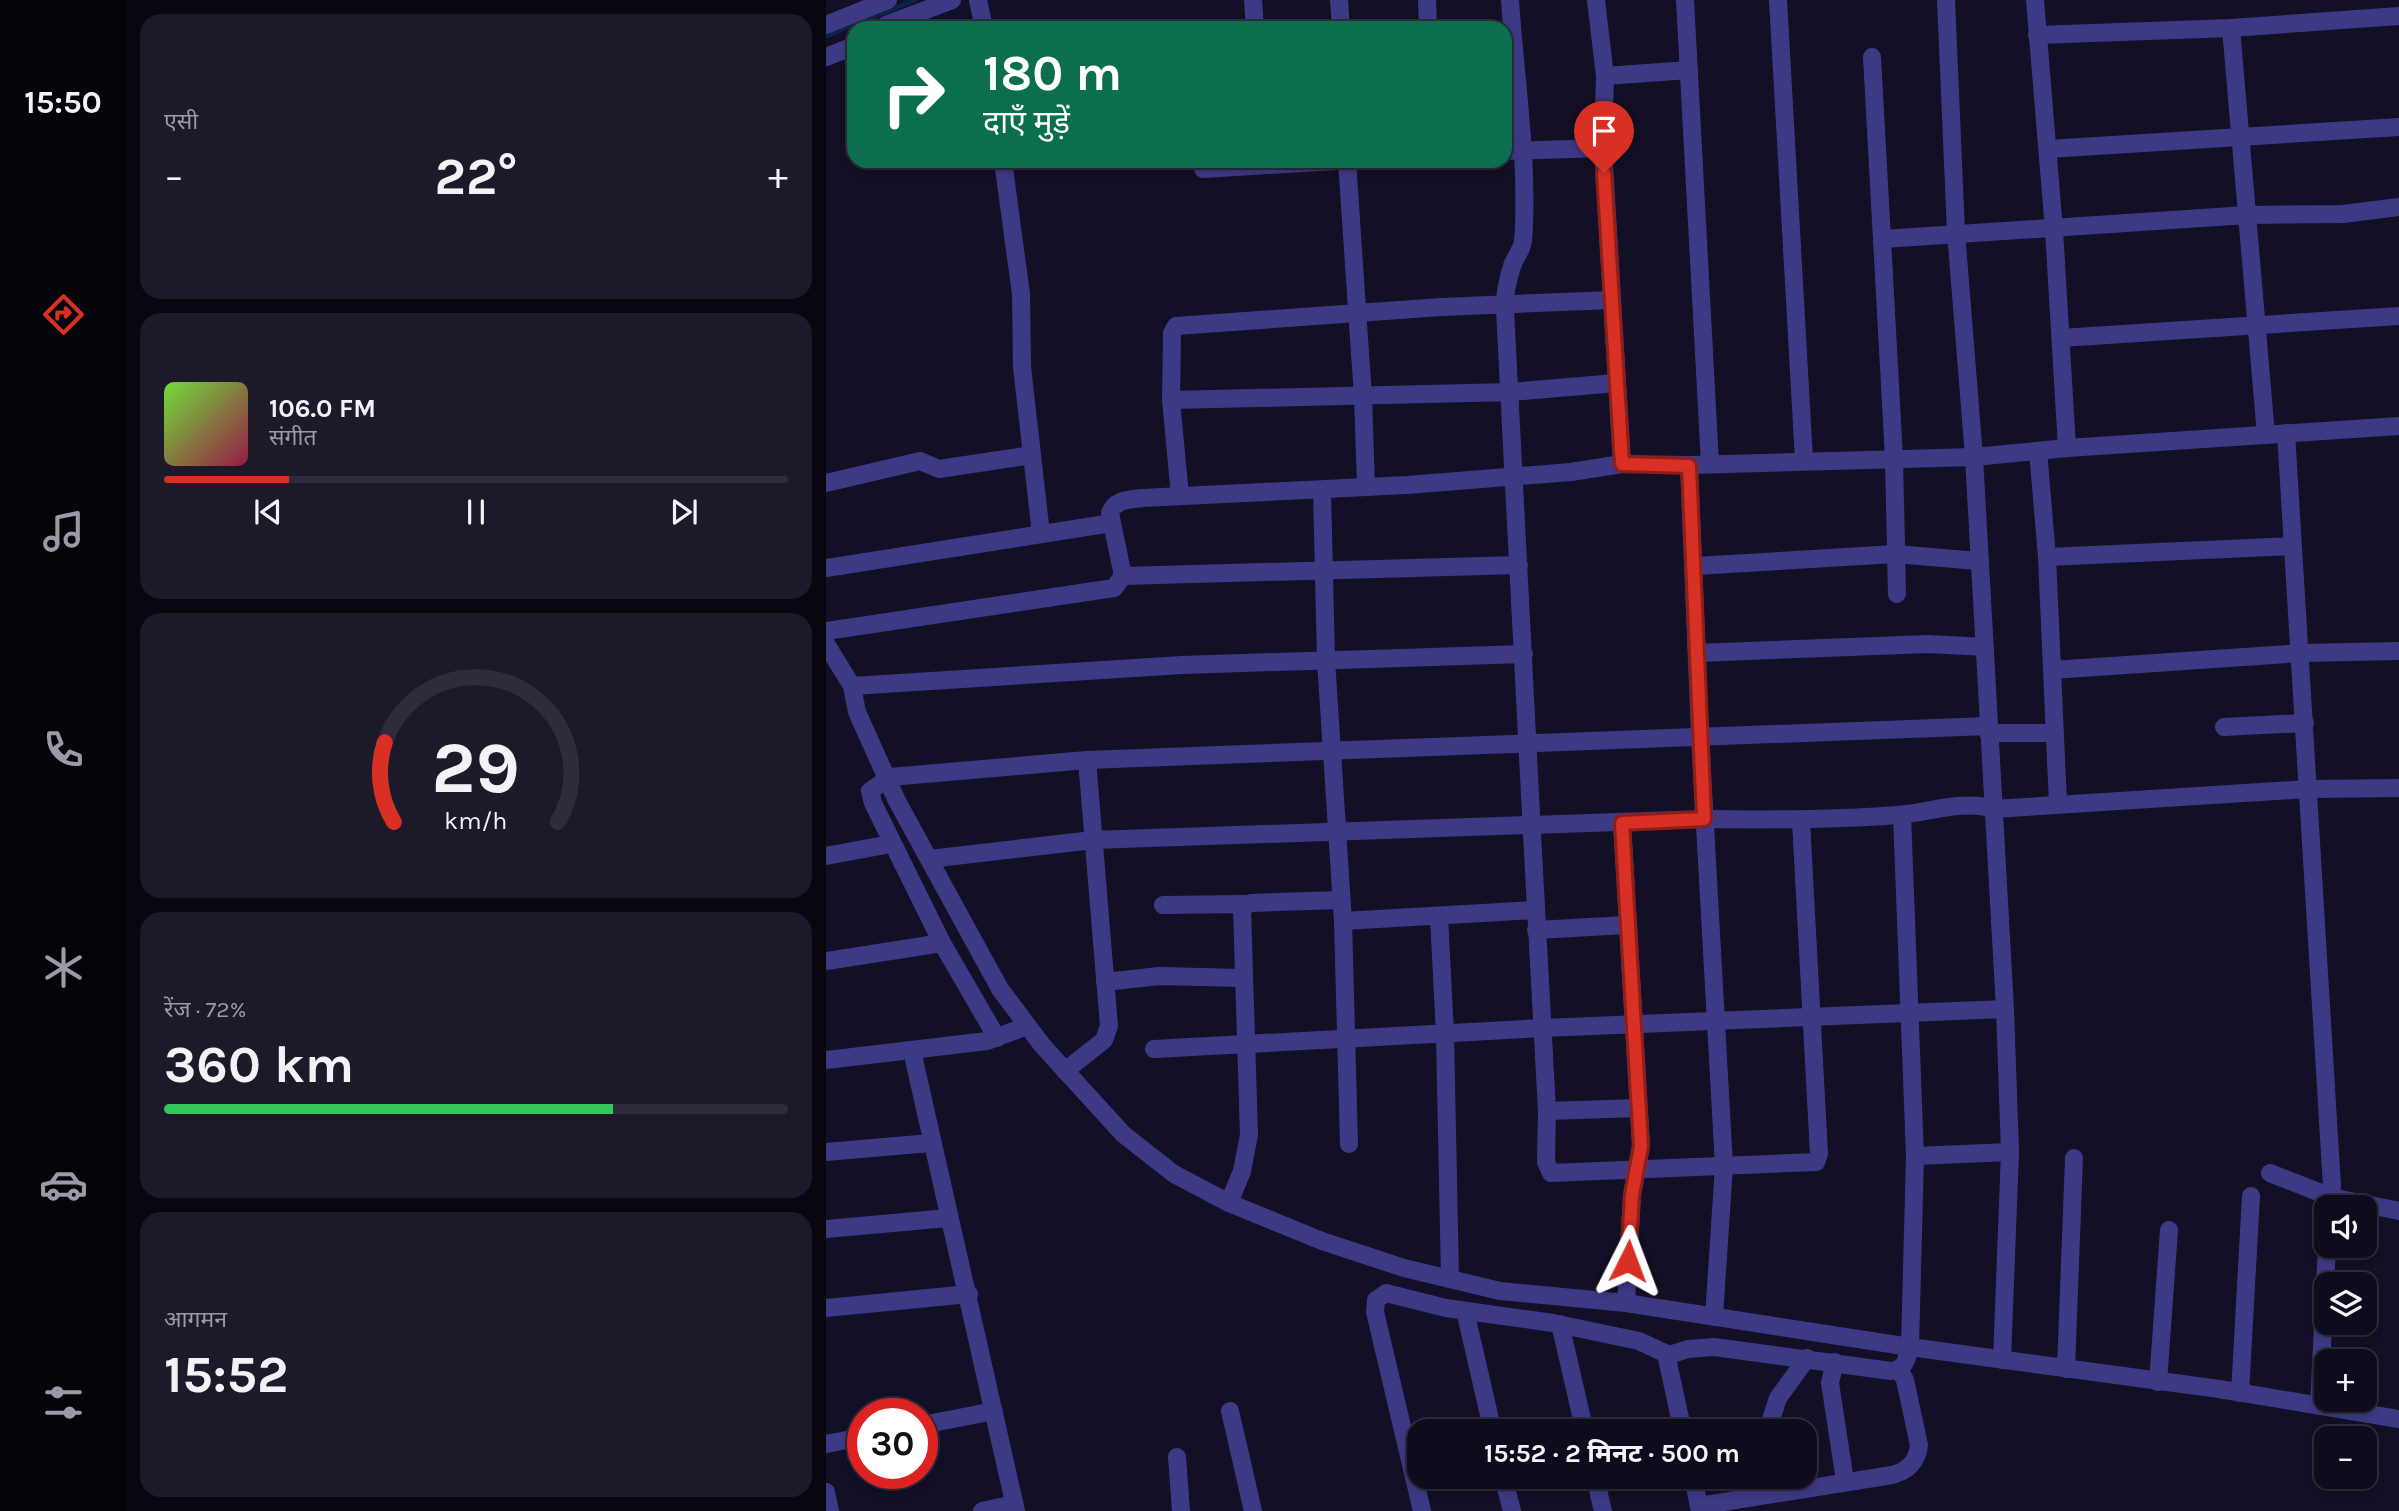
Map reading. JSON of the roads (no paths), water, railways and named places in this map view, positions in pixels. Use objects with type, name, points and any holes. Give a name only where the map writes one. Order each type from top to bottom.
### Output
[{"type":"street","points":[[847,21],[952,0]]},
{"type":"street","points":[[978,0],[982,21]]},
{"type":"street","points":[[1253,0],[1254,21]]},
{"type":"street","points":[[1339,0],[1340,21]]},
{"type":"street","points":[[1427,0],[1428,21]]},
{"type":"street","points":[[1510,0],[1510,21]]},
{"type":"street","points":[[1596,0],[1605,76],[1603,148],[1622,464]]},
{"type":"street","points":[[1685,0],[1710,464]]},
{"type":"street","points":[[1778,0],[1804,460]]},
{"type":"street","points":[[1946,0],[1956,232],[1974,457],[2005,1009],[2010,1152],[2002,1360]]},
{"type":"street","points":[[2035,0],[2054,230],[2067,448]]},
{"type":"street","points":[[2037,35],[2231,28],[2399,16]]},
{"type":"street","points":[[826,25],[847,21]]},
{"type":"street","points":[[2231,28],[2266,435]]},
{"type":"street","points":[[826,57],[847,49]]},
{"type":"street","points":[[1872,57],[1894,458],[1897,594]]},
{"type":"street","points":[[1605,76],[1689,71]]},
{"type":"street","points":[[1512,101],[1513,151],[1523,244],[1512,267],[1504,306],[1511,392],[1511,476],[1519,565],[1543,1028],[1547,1111],[1546,1162],[1551,1173],[1812,1164],[1819,1158],[1801,821]]},
{"type":"street","points":[[2048,149],[2399,127]]},
{"type":"street","points":[[1513,151],[1603,148]]},
{"type":"street","points":[[1004,168],[1021,294],[1022,367],[1041,534]]},
{"type":"street","points":[[1203,169],[1212,168]]},
{"type":"street","points":[[1347,168],[1363,397],[1366,486]]},
{"type":"street","points":[[1883,239],[1956,232],[2054,230],[2247,215],[2343,214],[2399,207]]},
{"type":"street","points":[[1180,496],[1171,401],[1172,333],[1176,326],[1612,300]]},
{"type":"street","points":[[2061,338],[2399,316]]},
{"type":"street","points":[[1171,401],[1511,392],[1616,383]]},
{"type":"street","points":[[826,631],[1114,588],[1123,576],[1111,510],[1122,501],[1322,490],[1511,476],[1622,464],[1689,466],[1804,460],[1974,457],[2067,448],[2399,426]]},
{"type":"street","points":[[2286,433],[2292,546],[2302,653],[2330,1195]]},
{"type":"street","points":[[2038,451],[2047,558],[2058,804]]},
{"type":"street","points":[[826,483],[920,461],[939,469],[1032,455]]},
{"type":"street","points":[[1689,466],[1704,819],[1724,1166],[1714,1317]]},
{"type":"street","points":[[1322,490],[1326,660],[1343,921],[1344,1039],[1349,1144]]},
{"type":"street","points":[[826,568],[1112,523]]},
{"type":"street","points":[[2047,558],[2292,546]]},
{"type":"street","points":[[1695,566],[1895,554],[1978,561]]},
{"type":"street","points":[[1123,576],[1519,565]]},
{"type":"street","points":[[826,644],[852,686],[857,712],[881,782],[929,859],[1000,989],[1014,1032]]},
{"type":"street","points":[[1697,653],[1928,644],[1985,647]]},
{"type":"street","points":[[2052,670],[2302,653],[2399,651]]},
{"type":"street","points":[[852,686],[957,677],[1524,654]]},
{"type":"street","points":[[2224,727],[2305,723]]},
{"type":"street","points":[[2054,733],[1988,729],[1700,736],[1528,745],[1332,749],[1087,760],[881,782],[871,796],[891,844],[942,943],[1014,1032],[1065,1071],[1133,1142],[1174,1174],[1229,1203],[1322,1241],[1500,1291],[1626,1303],[1910,1348],[2314,1405]]},
{"type":"street","points":[[1065,1071],[1097,1046],[1107,1034],[1087,760]]},
{"type":"street","points":[[929,859],[1093,840],[1337,834],[1704,819],[1801,821],[1902,815],[1976,806],[1993,808],[2309,789],[2399,788]]},
{"type":"street","points":[[1899,1369],[1905,1363],[1910,1348],[1915,1156],[1907,1012],[1902,815]]},
{"type":"street","points":[[1622,823],[1641,1146],[1632,1195],[1626,1303]]},
{"type":"street","points":[[826,856],[891,844]]},
{"type":"street","points":[[1163,905],[1340,900]]},
{"type":"street","points":[[1229,1203],[1248,1149],[1248,1043],[1241,913],[1247,904]]},
{"type":"street","points":[[1343,921],[1535,910]]},
{"type":"street","points":[[1439,917],[1446,1034],[1450,1279]]},
{"type":"street","points":[[1536,930],[1628,925]]},
{"type":"street","points":[[826,961],[942,943]]},
{"type":"street","points":[[1105,982],[1159,976],[1243,978]]},
{"type":"street","points":[[1154,1049],[1543,1028],[2005,1009]]},
{"type":"street","points":[[826,1060],[912,1051],[1014,1032]]},
{"type":"street","points":[[912,1051],[1015,1507],[982,1511]]},
{"type":"street","points":[[1547,1111],[1638,1108]]},
{"type":"street","points":[[826,1152],[932,1143]]},
{"type":"street","points":[[1915,1156],[2010,1152]]},
{"type":"street","points":[[2066,1370],[2074,1158]]},
{"type":"street","points":[[2270,1173],[2316,1195]]},
{"type":"street","points":[[2240,1393],[2251,1196]]},
{"type":"street","points":[[2377,1208],[2399,1211]]},
{"type":"street","points":[[826,1229],[948,1218]]},
{"type":"street","points":[[2158,1382],[2169,1230]]},
{"type":"street","points":[[2322,1349],[2326,1258]]},
{"type":"street","points":[[1422,1511],[1375,1312],[1376,1300],[1386,1293],[1465,1311],[1560,1324],[1639,1341],[1666,1354],[1714,1347],[1899,1369]]},
{"type":"street","points":[[826,1308],[969,1294]]},
{"type":"street","points":[[1465,1311],[1490,1419]]},
{"type":"street","points":[[1560,1324],[1582,1419]]},
{"type":"street","points":[[1666,1354],[1680,1419]]},
{"type":"street","points":[[1771,1419],[1778,1398],[1807,1358]]},
{"type":"street","points":[[1835,1362],[1830,1390],[1845,1482]]},
{"type":"street","points":[[1817,1483],[1845,1482],[1900,1473],[1914,1462],[1919,1445],[1905,1380],[1899,1369]]},
{"type":"street","points":[[938,1422],[994,1411]]},
{"type":"street","points":[[1230,1411],[1253,1511]]},
{"type":"street","points":[[2356,1412],[2399,1419]]},
{"type":"street","points":[[826,1444],[847,1440]]},
{"type":"street","points":[[1177,1457],[1181,1511]]},
{"type":"street","points":[[1506,1489],[1511,1511]]},
{"type":"street","points":[[1598,1489],[1603,1511]]},
{"type":"street","points":[[1696,1489],[1700,1509],[1755,1489]]},
{"type":"street","points":[[826,1492],[830,1511]]},
{"type":"waterway","points":[[863,21],[915,0]]},
{"type":"waterway","points":[[826,36],[847,28]]}]
